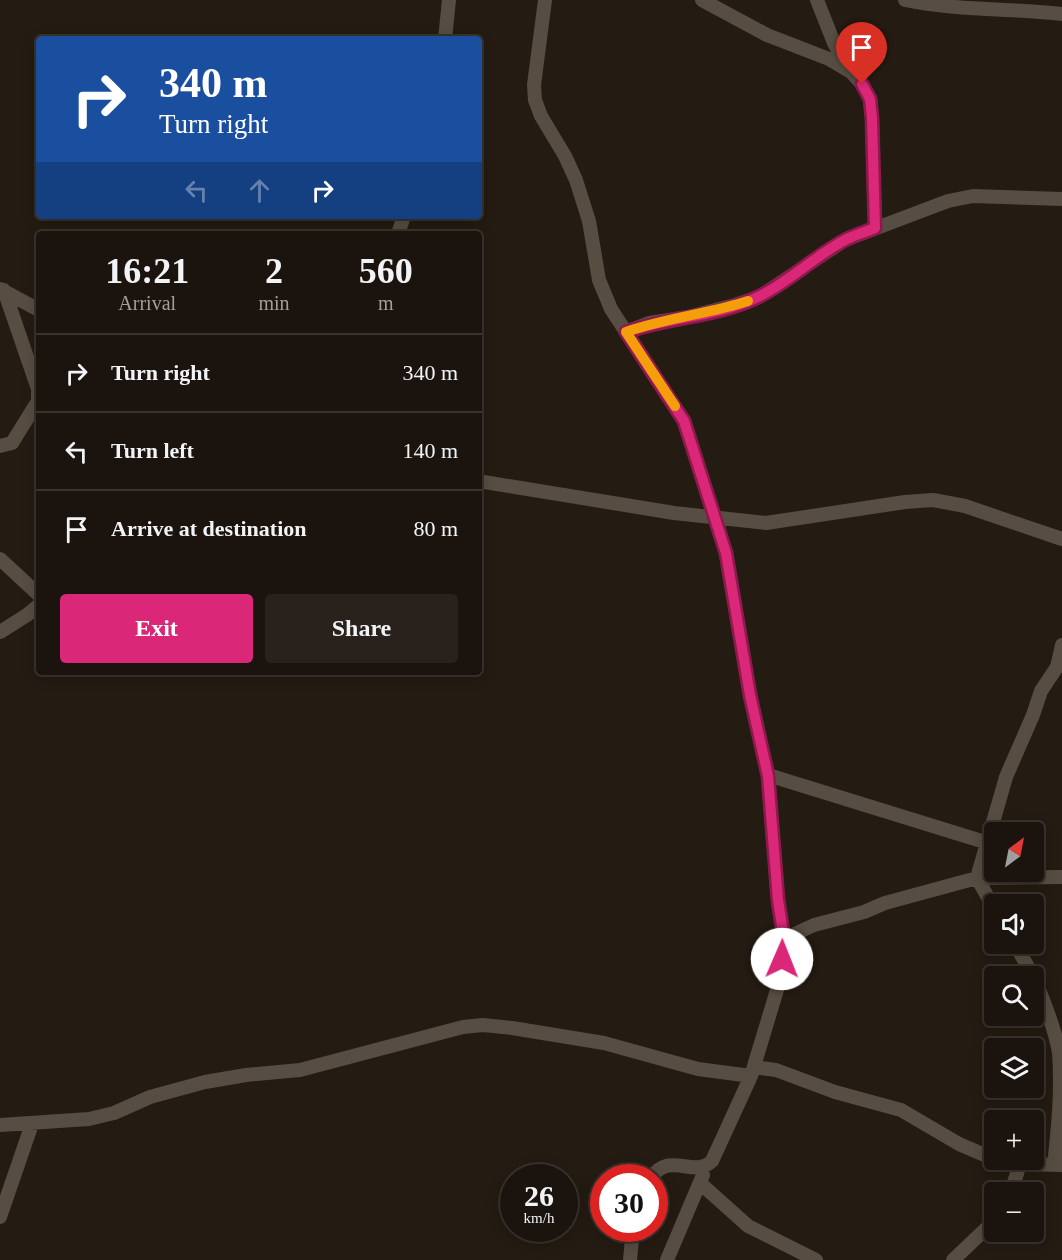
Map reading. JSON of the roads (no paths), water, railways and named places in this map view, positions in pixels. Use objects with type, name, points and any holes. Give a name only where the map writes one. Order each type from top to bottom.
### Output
[{"type":"street","points":[[445,36],[449,0]]},
{"type":"street","points":[[545,0],[534,85],[535,100],[540,116],[565,156],[576,180],[589,221],[599,279],[612,309],[684,421],[726,553],[750,695],[768,776],[778,900],[784,939],[780,980],[752,1071],[667,1260]]},
{"type":"street","points":[[702,0],[741,23],[829,60],[850,72],[862,84],[870,99],[875,228]]},
{"type":"street","points":[[817,0],[834,43],[850,72]]},
{"type":"street","points":[[905,0],[993,10],[1026,10],[1062,14]]},
{"type":"street","points":[[626,332],[759,297],[845,240],[938,204],[973,196],[1062,199]]},
{"type":"street","points":[[2,290],[36,307]]},
{"type":"street","points":[[2,290],[36,381]]},
{"type":"street","points":[[0,446],[12,443],[36,404]]},
{"type":"street","points":[[482,482],[573,498],[766,523],[895,503],[933,500],[965,506],[1062,539]]},
{"type":"street","points":[[0,559],[36,592]]},
{"type":"street","points":[[0,632],[36,608]]},
{"type":"street","points":[[994,822],[1006,777],[1041,691],[1057,667],[1062,645]]},
{"type":"street","points":[[768,776],[984,842]]},
{"type":"street","points":[[984,856],[977,878],[986,894]]},
{"type":"street","points":[[784,939],[814,925],[977,878],[1062,877]]},
{"type":"street","points":[[1044,1005],[1059,1052],[1061,1099],[1058,1165]]},
{"type":"street","points":[[0,1125],[89,1119],[114,1113],[150,1097],[205,1082],[246,1075],[300,1070],[463,1027],[483,1025],[604,1043],[698,1069],[776,1070],[835,1092],[901,1110],[959,1144],[984,1154]]},
{"type":"street","points":[[0,1217],[32,1124]]},
{"type":"street","points":[[668,1165],[701,1167],[708,1165]]},
{"type":"street","points":[[700,1183],[747,1226],[816,1260]]},
{"type":"street","points":[[953,1260],[984,1231]]},
{"type":"street","points":[[630,1260],[632,1242]]}]
